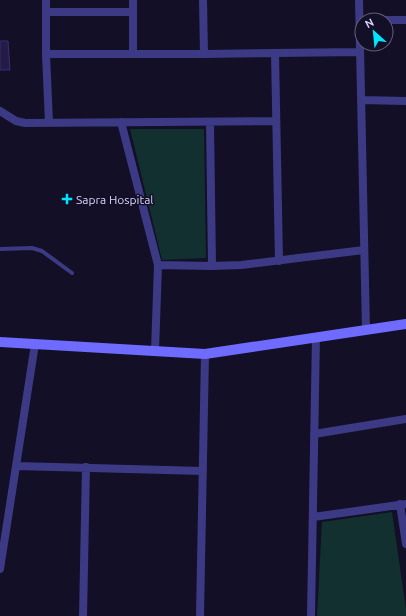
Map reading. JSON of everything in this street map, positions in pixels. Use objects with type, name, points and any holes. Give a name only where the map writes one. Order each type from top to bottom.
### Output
[{"type":"street","points":[[46,0],[46,54],[50,123]]},
{"type":"street","points":[[132,54],[133,0]]},
{"type":"street","points":[[204,0],[204,54]]},
{"type":"street","points":[[359,0],[360,12]]},
{"type":"street","points":[[46,12],[133,12]]},
{"type":"street","points":[[394,20],[406,20]]},
{"type":"street","points":[[46,54],[360,52],[366,330]]},
{"type":"street","points":[[275,53],[278,261]]},
{"type":"street","points":[[361,100],[406,101]]},
{"type":"street","points":[[0,111],[16,121],[25,123],[276,121]]},
{"type":"street","points":[[121,122],[158,265],[155,351]]},
{"type":"street","points":[[210,122],[212,266]]},
{"type":"street","points":[[158,265],[241,265],[364,250]]},
{"type":"street","points":[[0,342],[205,354],[406,324]]},
{"type":"street","points":[[311,616],[316,337]]},
{"type":"street","points":[[0,569],[35,344]]},
{"type":"street","points":[[200,616],[205,354]]},
{"type":"street","points":[[314,434],[406,419]]},
{"type":"street","points":[[16,466],[203,470]]},
{"type":"street","points":[[83,616],[86,468]]},
{"type":"street","points":[[313,517],[403,504],[406,544]]},
{"type":"lane","points":[[0,249],[37,249],[72,273]]},
{"type":"green space","points":[[130,129],[204,129],[206,258],[162,260]]},
{"type":"green space","points":[[392,512],[406,616],[317,616],[322,522]]},
{"type":"building","points":[[0,41],[8,41],[10,70],[0,70]]},
{"type":"place","name":"Sapra Hospital","points":[[67,199]]}]
